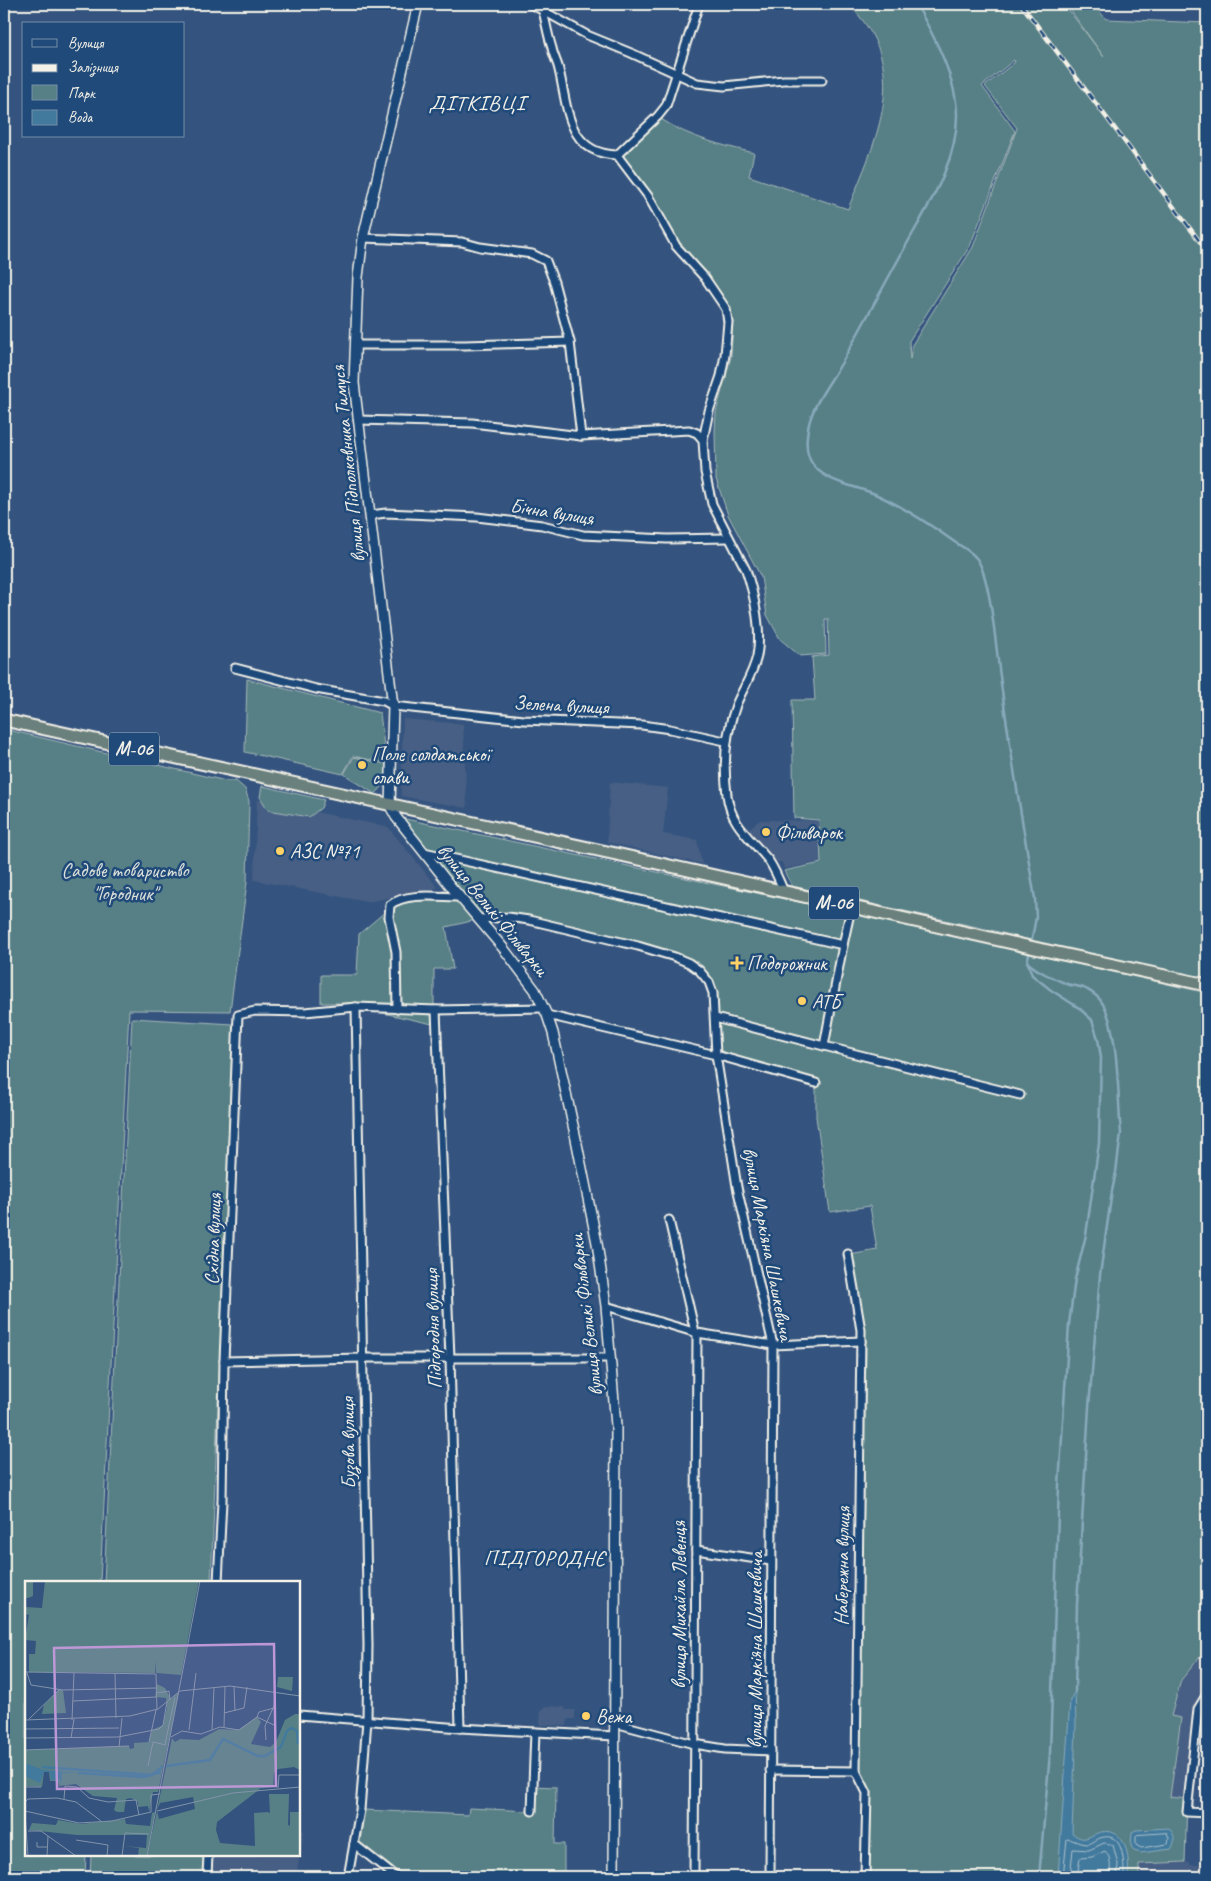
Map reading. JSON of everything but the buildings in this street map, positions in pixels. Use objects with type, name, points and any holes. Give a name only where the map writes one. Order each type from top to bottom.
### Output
[{"type":"highway","name":"М-06","points":[[4,720],[784,892],[852,905],[1020,945],[1207,985]]},
{"type":"street","name":"вулиця Підполковника Тимуся","points":[[390,806],[393,706],[354,383],[358,277],[363,238],[418,4]]},
{"type":"street","points":[[531,4],[587,35],[631,52],[697,83],[724,86],[784,80],[822,80]]},
{"type":"street","points":[[618,155],[666,106],[699,4]]},
{"type":"street","points":[[543,11],[558,66],[567,112],[577,136],[593,150],[600,153],[618,155],[648,196],[676,246],[705,278],[726,309],[728,322],[725,355],[703,440],[705,472],[712,504],[750,581],[759,639],[753,670],[737,703],[726,741],[725,774],[730,810],[745,836],[769,862],[784,892]]},
{"type":"street","points":[[363,238],[462,242],[480,247],[532,254],[546,261],[554,282],[570,342],[581,436]]},
{"type":"street","points":[[356,345],[465,345],[570,342]]},
{"type":"street","points":[[358,420],[472,423],[581,436],[689,430],[697,433],[703,440]]},
{"type":"street","name":"Бічна вулиця","points":[[371,516],[386,513],[477,517],[542,525],[584,534],[667,539],[728,538]]},
{"type":"street","name":"Зелена вулиця","points":[[235,668],[316,689],[384,701],[393,706],[524,720],[642,725],[726,741]]},
{"type":"street","name":"вулиця Великі Фільварки","points":[[390,806],[396,817],[536,990],[546,1012],[559,1062],[595,1234],[606,1306],[616,1426],[614,1877]]},
{"type":"street","points":[[424,852],[843,945]]},
{"type":"street","points":[[398,1008],[396,952],[389,917],[390,905],[396,900],[410,897],[460,896]]},
{"type":"street","points":[[824,1046],[852,905]]},
{"type":"street","name":"вулиця Маркіяна Шашкевича","points":[[480,920],[508,917],[529,920],[638,946],[689,963],[699,970],[709,982],[713,993],[716,1055],[738,1187],[773,1345],[770,1877]]},
{"type":"street","points":[[356,1007],[546,1012],[716,1055],[816,1083]]},
{"type":"street","name":"Бузова вулиця","points":[[348,1877],[360,1810],[367,1720],[368,1645],[356,1007]]},
{"type":"street","name":"Східна вулиця","points":[[218,1581],[222,1501],[224,1361],[238,1015],[255,1011],[306,1012],[356,1007]]},
{"type":"street","name":"Підгородня вулиця","points":[[436,1010],[450,1358],[460,1728]]},
{"type":"street","points":[[715,1018],[1020,1095]]},
{"type":"street","name":"вулиця Михайла Левенця","points":[[669,1220],[696,1333],[694,1877]]},
{"type":"street","name":"Набережна вулиця","points":[[848,1254],[859,1315],[861,1342],[856,1772],[867,1793],[866,1877]]},
{"type":"street","points":[[606,1306],[696,1333],[773,1345],[861,1342]]},
{"type":"street","points":[[224,1361],[363,1358],[610,1358]]},
{"type":"street","points":[[696,1550],[771,1561]]},
{"type":"street","points":[[1207,1694],[1198,1709],[1186,1812],[1207,1813]]},
{"type":"street","points":[[300,1715],[460,1728],[615,1736]]},
{"type":"street","points":[[615,1723],[694,1744],[724,1749],[771,1751]]},
{"type":"street","points":[[532,1812],[535,1732]]},
{"type":"street","points":[[770,1770],[856,1772]]},
{"type":"street","points":[[354,1844],[396,1877]]},
{"type":"street","points":[[207,1877],[208,1856]]},
{"type":"shaded area","points":[[403,719],[463,724],[467,808],[401,796]]},
{"type":"shaded area","points":[[610,782],[668,788],[663,834],[697,840],[702,864],[607,842]]},
{"type":"shaded area","points":[[257,800],[388,827],[438,888],[367,902],[254,880]]},
{"type":"shaded area","points":[[760,820],[818,821],[820,862],[784,869],[782,862],[776,862],[743,833]]},
{"type":"shaded area","points":[[1207,1650],[1207,1694],[1198,1709],[1187,1799],[1170,1797],[1181,1719],[1171,1717],[1181,1680]]},
{"type":"shaded area","points":[[544,1706],[565,1707],[565,1710],[575,1710],[575,1719],[568,1719],[567,1726],[540,1725],[541,1709],[544,1709]]},
{"type":"shaded area","points":[[300,1830],[304,1831],[300,1854]]},
{"type":"shaded area","points":[[213,1856],[300,1856],[296,1877],[212,1877]]},
{"type":"shaded area","points":[[1190,1862],[1190,1865],[1207,1865],[1207,1877],[1139,1877],[1138,1864]]},
{"type":"green space","points":[[848,4],[1064,4],[1104,57],[1066,4],[1093,4],[1106,19],[1207,23],[1207,980],[1085,955],[995,931],[792,886],[784,871],[821,863],[819,820],[794,818],[792,700],[815,700],[812,657],[829,655],[828,619],[825,619],[826,654],[800,656],[780,639],[767,615],[761,577],[728,515],[716,479],[716,412],[731,357],[733,321],[730,308],[708,275],[680,243],[652,195],[622,156],[661,119],[694,136],[754,153],[749,176],[848,209],[878,130],[883,104],[884,78],[880,53],[868,28]],"holes":[[[1014,60],[1015,62],[985,86],[1017,128],[973,247],[912,345],[910,359],[909,341],[970,246],[1015,131],[982,86]]]},
{"type":"green space","points":[[247,679],[380,713],[386,763],[353,756],[343,774],[245,752]]},
{"type":"green space","name":"Садове товариство \"Городник\"","points":[[4,729],[226,781],[236,781],[245,789],[249,801],[247,882],[230,1011],[129,1010],[100,1581],[25,1581],[25,1856],[86,1856],[85,1877],[4,1877]]},
{"type":"green space","points":[[354,757],[386,764],[383,784],[375,794],[344,774]]},
{"type":"green space","points":[[262,786],[324,800],[321,808],[309,817],[268,810],[260,797]]},
{"type":"green space","points":[[396,817],[856,914],[1207,993],[1207,1650],[1181,1680],[1171,1716],[1181,1718],[1170,1797],[1187,1799],[1185,1862],[1139,1864],[1139,1877],[869,1877],[872,1792],[860,1771],[866,1341],[850,1255],[877,1250],[870,1206],[830,1212],[816,1117],[816,1083],[716,1055],[709,982],[689,963],[529,920],[480,919],[446,927],[453,969],[434,969],[434,1005],[437,1025],[356,1007],[355,1003],[321,1003],[321,975],[357,975],[359,934],[386,911],[405,899],[453,889]]},
{"type":"green space","points":[[132,1018],[233,1024],[211,1581],[104,1581]]},
{"type":"green space","points":[[532,1786],[556,1787],[555,1844],[564,1844],[564,1877],[405,1877],[360,1842],[364,1810],[468,1815],[469,1808],[529,1811]]},
{"type":"green space","points":[[91,1856],[204,1856],[202,1877],[90,1877]]},
{"type":"water","points":[[1075,1691],[1076,1725],[1072,1833],[1081,1838],[1087,1838],[1101,1832],[1116,1834],[1125,1846],[1128,1877],[1058,1877],[1070,1700]]},
{"type":"water","points":[[1169,1828],[1174,1838],[1174,1844],[1171,1849],[1141,1853],[1134,1851],[1131,1846],[1132,1832],[1136,1830]]},
{"type":"waterway","points":[[916,4],[937,44],[953,87],[957,116],[952,152],[930,203],[845,357],[816,405],[809,425],[807,448],[808,456],[820,472],[834,480],[875,494],[907,510],[970,552],[977,559],[982,569],[992,615],[1008,732],[1035,899],[1036,917],[1031,944]]},
{"type":"waterway","points":[[1030,951],[1027,962],[1031,966],[1062,982],[1086,989],[1096,995],[1101,1001],[1111,1026],[1118,1076],[1121,1133],[1100,1275],[1089,1407],[1077,1604],[1075,1691]]},
{"type":"waterway","points":[[1028,963],[1032,975],[1079,1008],[1092,1020],[1101,1058],[1099,1143],[1086,1235],[1075,1279],[1069,1324],[1059,1485],[1050,1753],[1039,1877]]},
{"type":"railway","points":[[1021,4],[1207,251]]},
{"type":"place","name":"Поле солдатської слави","points":[[362,765]]},
{"type":"place","name":"Фільварок","points":[[766,832]]},
{"type":"place","name":"АЗС №71","points":[[280,851]]},
{"type":"place","name":"Подорожник","points":[[737,963]]},
{"type":"place","name":"АТБ","points":[[802,1001]]},
{"type":"place","name":"Вежа","points":[[586,1716]]},
{"type":"district","name":"ДІТКІВЦІ","points":[[477,103]]},
{"type":"district","name":"ПІДГОРОДНЄ","points":[[545,1558]]}]
